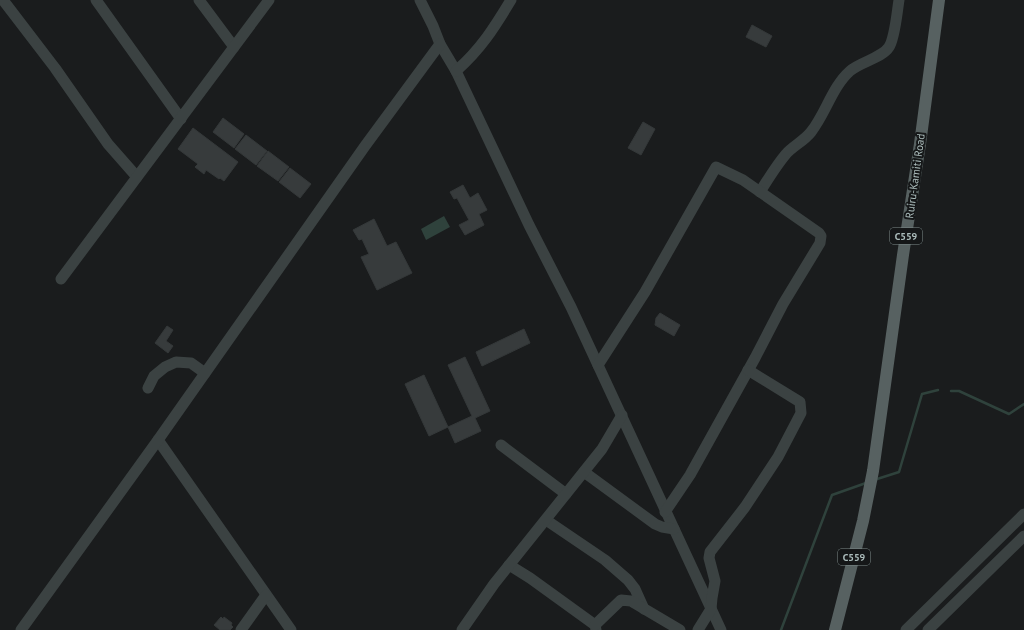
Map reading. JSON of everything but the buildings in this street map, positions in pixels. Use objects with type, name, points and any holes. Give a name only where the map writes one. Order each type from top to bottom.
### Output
[{"type":"main road","name":"Ruiru-Kamiti Road","points":[[834,630],[840,612],[873,471],[939,0]]},
{"type":"street","points":[[3,0],[55,68],[108,144],[137,177]]},
{"type":"street","points":[[96,0],[181,119]]},
{"type":"street","points":[[199,0],[234,47]]},
{"type":"street","points":[[61,279],[268,0]]},
{"type":"street","points":[[420,0],[440,44],[456,71],[529,225],[571,307],[721,630]]},
{"type":"street","points":[[456,71],[480,47],[511,0]]},
{"type":"street","points":[[760,192],[786,154],[811,132],[826,109],[841,80],[850,70],[888,49],[892,39],[899,0]]},
{"type":"street","points":[[21,630],[158,440],[378,127],[440,44]]},
{"type":"street","points":[[598,364],[645,292],[716,167],[743,180],[815,229],[821,236],[820,243],[783,304],[690,476],[666,512]]},
{"type":"street","points":[[148,388],[154,376],[165,367],[176,362],[191,363],[205,373]]},
{"type":"street","points":[[698,630],[711,608],[715,581],[709,558],[710,552],[745,507],[770,470],[801,413],[800,402],[748,370]]},
{"type":"street","points":[[462,630],[494,584],[602,449],[622,415]]},
{"type":"street","points":[[158,440],[291,630]]},
{"type":"street","points":[[501,446],[566,494]]},
{"type":"street","points":[[584,472],[655,524],[674,529]]},
{"type":"street","points":[[906,630],[1024,514]]},
{"type":"street","points":[[546,520],[605,560],[628,580],[644,609]]},
{"type":"street","points":[[928,630],[1024,536]]},
{"type":"street","points":[[509,565],[530,578],[596,627],[621,600],[630,601],[680,630]]},
{"type":"street","points":[[241,630],[266,595]]},
{"type":"shaded area","points":[[444,216],[450,227],[426,240],[421,229]]},
{"type":"waterway","points":[[874,480],[899,472],[922,394],[938,390]]},
{"type":"waterway","points":[[951,391],[959,391],[1009,414],[1024,404]]},
{"type":"waterway","points":[[781,630],[832,495],[866,483]]}]
